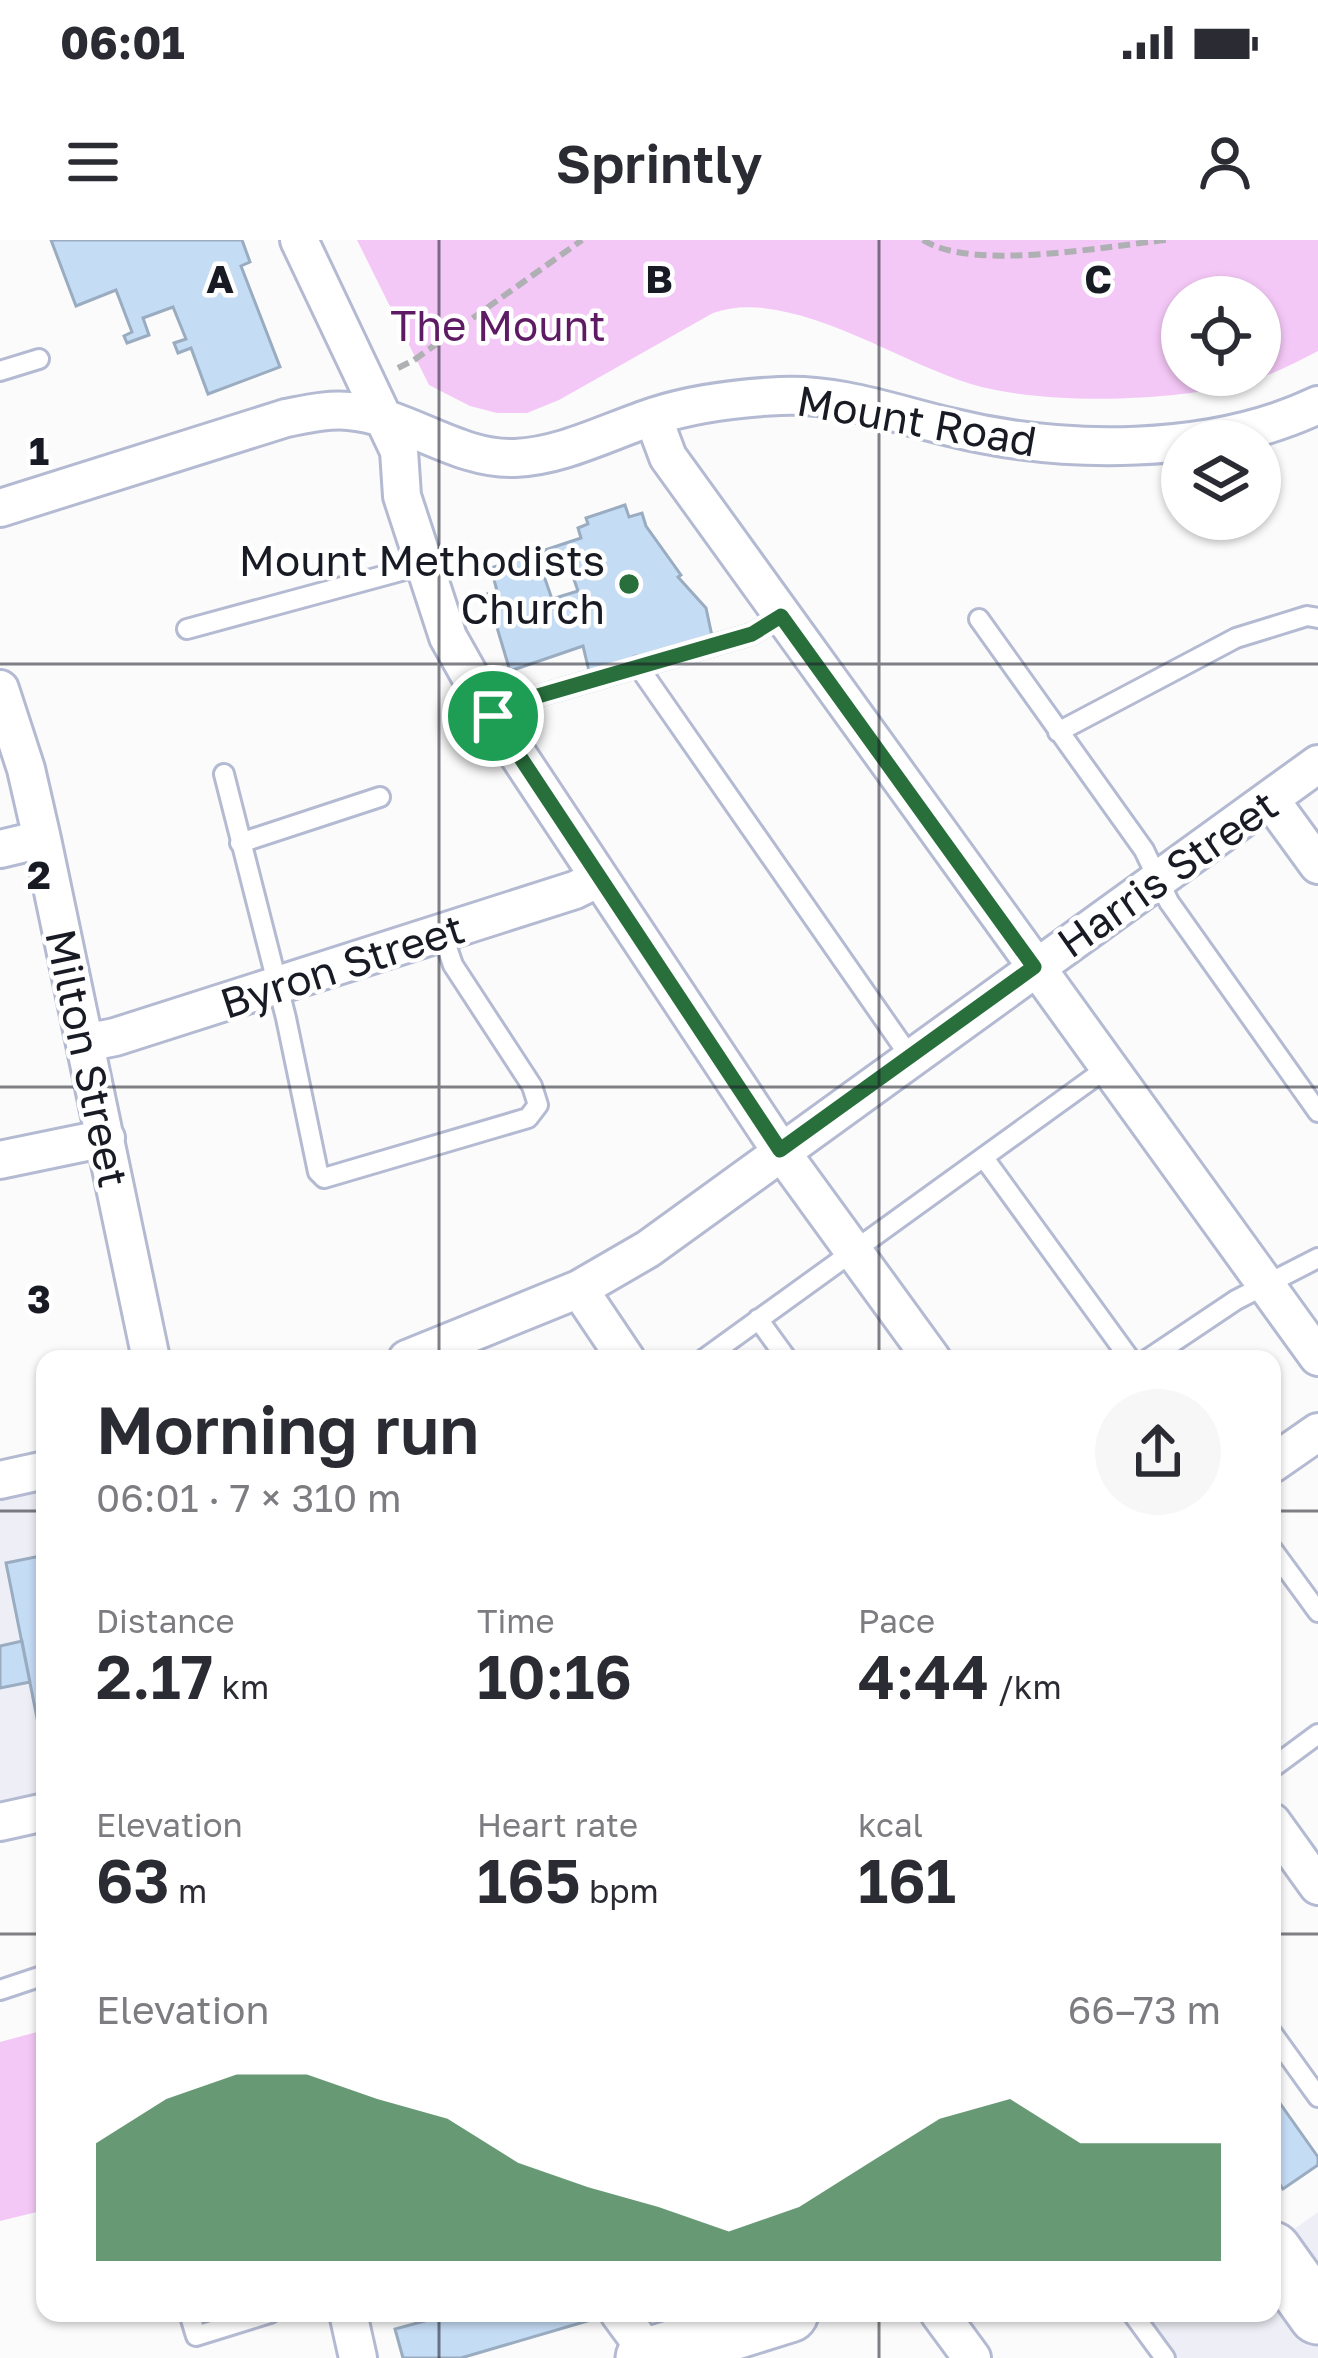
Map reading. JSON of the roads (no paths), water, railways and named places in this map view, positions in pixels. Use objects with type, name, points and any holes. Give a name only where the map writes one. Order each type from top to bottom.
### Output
[{"type":"main road","points":[[1281,2264],[1318,2315]]},
{"type":"main road","points":[[649,2358],[761,2322]]},
{"type":"street","points":[[299,240],[399,451],[402,496],[448,637],[597,879],[780,1150],[926,1350]]},
{"type":"street","name":"Mount Road","points":[[0,508],[286,418],[350,410],[472,452],[513,458],[558,451],[696,404],[788,395],[838,400],[1007,440],[1102,446],[1215,436],[1267,425],[1318,405]]},
{"type":"street","points":[[653,417],[668,457],[1318,1357]]},
{"type":"street","name":"Milton Street","points":[[0,689],[42,839],[149,1350]]},
{"type":"street","name":"Harris Street","points":[[429,1350],[579,1289],[648,1249],[1318,764]]},
{"type":"street","points":[[1270,799],[1318,865]]},
{"type":"street","points":[[0,849],[42,839]]},
{"type":"street","name":"Byron Street","points":[[85,1043],[442,933],[597,879]]},
{"type":"street","points":[[0,1160],[106,1138]]},
{"type":"street","points":[[579,1289],[620,1350]]},
{"type":"street","points":[[1281,1458],[1318,1432]]},
{"type":"street","points":[[0,1480],[36,1472]]},
{"type":"street","points":[[0,1822],[36,1818]]},
{"type":"street","points":[[1281,1835],[1318,1886]]},
{"type":"street","points":[[350,2322],[358,2358]]},
{"type":"street","points":[[625,2322],[649,2358]]},
{"type":"street","points":[[946,2322],[972,2358]]},
{"type":"lane","points":[[0,371],[39,359]]},
{"type":"lane","points":[[187,629],[423,565]]},
{"type":"lane","points":[[493,716],[524,700],[752,634],[781,616]]},
{"type":"lane","points":[[1058,732],[1236,638],[1306,616],[1318,618]]},
{"type":"lane","points":[[979,619],[1144,850],[1169,902],[1318,1112]]},
{"type":"lane","points":[[638,666],[911,1058]]},
{"type":"lane","points":[[224,774],[318,1172],[324,1178],[528,1118],[538,1105],[532,1086],[453,965],[442,933]]},
{"type":"lane","points":[[240,843],[380,797]]},
{"type":"lane","points":[[716,1350],[1107,1068]]},
{"type":"lane","points":[[983,1158],[1123,1350]]},
{"type":"lane","points":[[1161,1350],[1236,1300],[1318,1258]]},
{"type":"lane","points":[[758,1319],[780,1350]]},
{"type":"lane","points":[[1281,1561],[1318,1612]]},
{"type":"lane","points":[[1281,1761],[1318,1734]]},
{"type":"lane","points":[[0,1990],[36,1979]]},
{"type":"lane","points":[[1281,2046],[1318,2097]]},
{"type":"lane","points":[[192,2322],[196,2336],[241,2322]]},
{"type":"lane","points":[[1139,2322],[1165,2358]]},
{"type":"place","name":"Mount Methodists Church","points":[[629,584]]},
{"type":"park label","name":"The Mount","points":[[498,325]]}]
